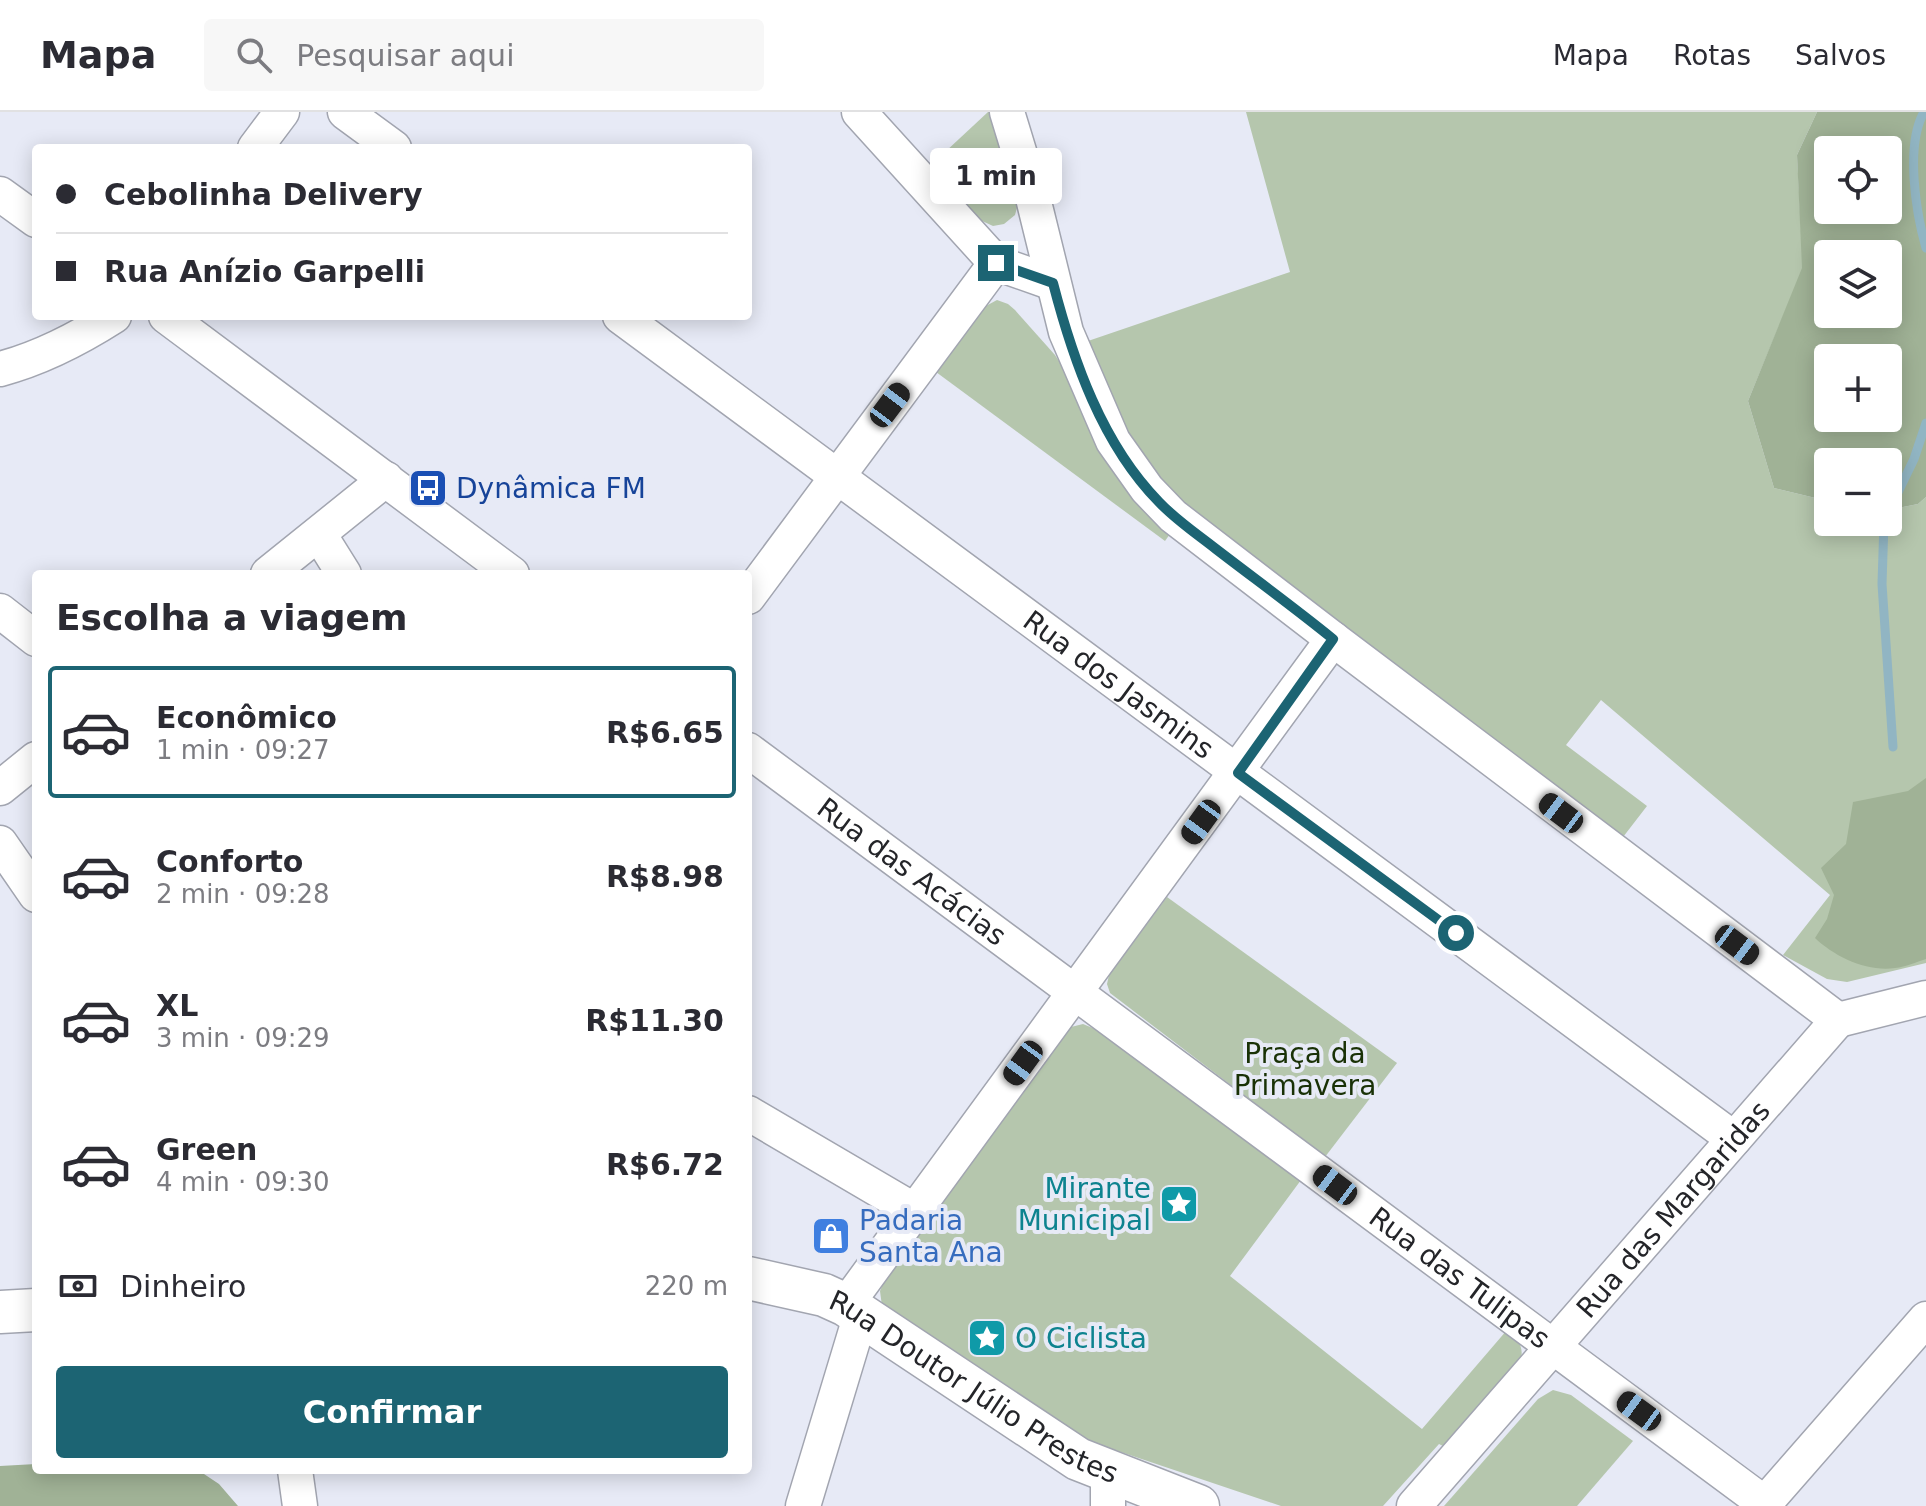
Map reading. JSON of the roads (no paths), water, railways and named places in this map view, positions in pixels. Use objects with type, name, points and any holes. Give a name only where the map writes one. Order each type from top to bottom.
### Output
[{"type":"street","points":[[258,144],[282,112]]},
{"type":"street","points":[[345,112],[389,144]]},
{"type":"street","points":[[859,112],[996,263],[1053,283]]},
{"type":"street","points":[[1007,112],[1066,332],[1098,410],[1118,449],[1147,489],[1173,516],[1838,1020],[1926,998]]},
{"type":"street","points":[[0,194],[32,217]]},
{"type":"street","points":[[752,592],[996,263]]},
{"type":"street","points":[[0,369],[41,357],[74,342],[108,320]]},
{"type":"street","points":[[171,320],[507,570]]},
{"type":"street","name":"Rua dos Jasmins","points":[[625,320],[1734,1139]]},
{"type":"street","points":[[273,570],[386,479]]},
{"type":"street","points":[[319,534],[342,570]]},
{"type":"street","points":[[0,611],[32,636]]},
{"type":"street","points":[[803,1506],[854,1309],[915,1211],[1333,639]]},
{"type":"street","name":"Rua das Acácias","points":[[752,753],[1075,993]]},
{"type":"street","points":[[0,788],[32,762]]},
{"type":"street","points":[[0,843],[32,889]]},
{"type":"street","name":"Rua das Tulipas","points":[[1075,993],[1766,1505]]},
{"type":"street","name":"Rua das Margaridas","points":[[1414,1506],[1838,1020]]},
{"type":"street","points":[[752,1115],[915,1211]]},
{"type":"street","name":"Rua Doutor Júlio Prestes","points":[[752,1279],[813,1292],[854,1309],[1078,1459],[1108,1489],[1198,1506]]},
{"type":"street","points":[[0,1312],[32,1310]]},
{"type":"street","points":[[1766,1505],[1926,1319]]},
{"type":"street","points":[[296,1474],[300,1506]]},
{"type":"waterway","points":[[1924,112],[1915,142],[1914,179],[1926,248]]},
{"type":"waterway","points":[[1902,484],[1926,423]]},
{"type":"waterway","points":[[1884,536],[1882,584],[1893,747]]},
{"type":"place","name":"Dynâmica FM","points":[[428,488]]},
{"type":"place","name":"Mirante Municipal","points":[[1179,1204]]},
{"type":"place","name":"Padaria Santa Ana","points":[[831,1236]]},
{"type":"place","name":"O Ciclista","points":[[987,1338]]},
{"type":"park label","name":"Praça da Primavera","points":[[1305,1069]]}]
